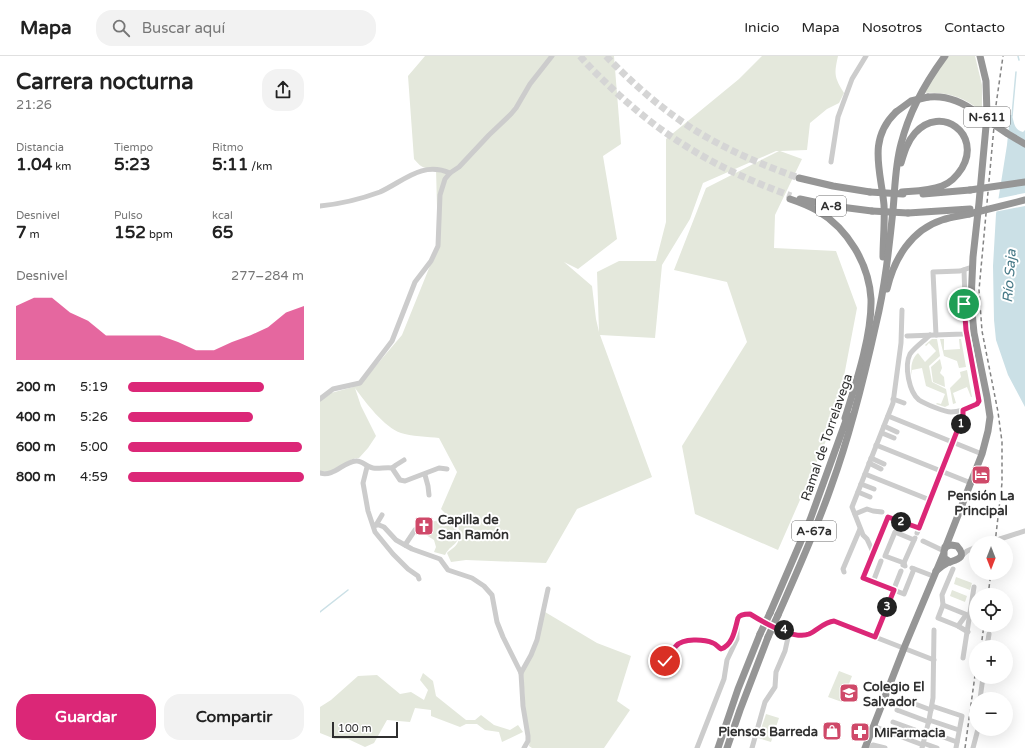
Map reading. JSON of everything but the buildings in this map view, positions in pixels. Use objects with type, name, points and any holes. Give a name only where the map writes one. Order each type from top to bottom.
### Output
[{"type":"highway","points":[[883,257],[894,165],[900,133],[910,105],[940,56]]},
{"type":"highway","points":[[900,192],[899,151],[910,115],[925,85],[945,56]]},
{"type":"highway","name":"N-611","points":[[865,748],[950,533],[954,527],[982,454],[988,431],[990,417],[987,397],[970,333],[972,267],[986,126],[987,97],[985,76],[980,56]]},
{"type":"highway","points":[[883,257],[884,205],[878,172],[877,154],[881,135],[887,123],[896,112],[911,101],[941,96],[966,105],[1025,144]]},
{"type":"highway","points":[[939,122],[949,123],[958,128],[966,140],[967,150],[963,167],[955,177],[949,183],[936,188],[900,192],[906,148],[919,129],[929,124],[939,122]]},
{"type":"highway","name":"A-8","points":[[798,178],[870,192],[934,194],[1025,182]]},
{"type":"highway","name":"Ramal de Torrelavega","points":[[727,748],[768,637],[817,524],[845,446],[870,352],[881,297],[891,232],[900,192]]},
{"type":"highway","name":"A-8","points":[[825,481],[850,404],[866,344],[871,310],[870,289],[862,261],[847,237],[818,211],[790,197],[833,206],[872,211],[908,213],[969,212]]},
{"type":"highway","points":[[845,446],[870,362],[889,281],[899,256],[910,240],[925,228],[942,220],[969,212],[1025,200]]},
{"type":"highway","name":"Ramal de Torrelavega","points":[[718,748],[738,689],[760,634],[810,520],[856,391],[869,340],[883,257]]},
{"type":"highway","name":"N-611","points":[[954,527],[953,535],[961,553],[960,557]]},
{"type":"highway","points":[[952,565],[946,559],[944,551],[949,545],[957,546]]},
{"type":"highway","points":[[934,574],[952,565],[960,557]]},
{"type":"street","points":[[320,399],[333,389],[360,382],[392,341],[414,282],[431,261],[438,246],[440,195],[445,178],[459,168],[489,135],[511,114],[530,84],[552,56]]},
{"type":"street","points":[[831,162],[838,117],[852,79],[866,56]]},
{"type":"street","points":[[320,206],[348,201],[380,192],[415,173],[424,170],[441,169],[450,173]]},
{"type":"street","points":[[933,335],[933,272],[964,270],[972,267]]},
{"type":"street","points":[[933,335],[910,354],[907,370],[911,389],[919,400],[947,412],[963,410],[977,404],[979,401],[970,333],[964,304],[964,270]]},
{"type":"street","points":[[874,552],[860,529],[852,507],[894,399],[901,343],[902,310]]},
{"type":"street","points":[[907,336],[970,333]]},
{"type":"street","points":[[894,399],[904,403]]},
{"type":"street","points":[[875,637],[954,442],[963,416],[963,410]]},
{"type":"street","points":[[888,416],[982,454]]},
{"type":"street","points":[[884,426],[897,432]]},
{"type":"street","points":[[882,433],[894,438]]},
{"type":"street","points":[[876,445],[971,483]]},
{"type":"street","points":[[320,473],[323,474],[332,472],[352,461],[357,460],[373,468],[392,468],[404,460]]},
{"type":"street","points":[[870,461],[883,466]]},
{"type":"street","points":[[367,466],[363,483],[368,511],[375,525],[378,537],[392,554],[418,576],[419,579]]},
{"type":"street","points":[[392,468],[398,478],[403,481],[425,475],[439,468],[447,469]]},
{"type":"street","points":[[865,474],[930,500]]},
{"type":"street","points":[[425,475],[429,495]]},
{"type":"street","points":[[861,484],[874,489]]},
{"type":"street","points":[[858,492],[870,497]]},
{"type":"street","points":[[855,514],[867,509],[882,512]]},
{"type":"street","points":[[375,525],[382,515]]},
{"type":"street","points":[[916,536],[888,517],[863,578],[904,594],[913,569],[934,574]]},
{"type":"street","points":[[375,525],[384,526],[393,538],[405,545],[424,554],[440,559],[448,570],[472,578],[484,586],[492,595],[497,622],[521,673],[528,736],[528,741],[524,748]]},
{"type":"street","points":[[844,572],[843,569],[860,529]]},
{"type":"street","points":[[405,545],[415,530]]},
{"type":"street","points":[[1009,536],[1025,531]]},
{"type":"street","points":[[903,566],[885,556],[895,532],[916,536]]},
{"type":"street","points":[[923,541],[944,551]]},
{"type":"street","points":[[957,546],[969,547]]},
{"type":"street","points":[[960,557],[969,550]]},
{"type":"street","points":[[873,582],[882,558]]},
{"type":"street","points":[[952,565],[942,595],[943,605],[938,618],[958,626],[968,632]]},
{"type":"street","points":[[963,658],[968,632],[968,615],[974,587]]},
{"type":"street","points":[[521,673],[537,640],[548,589]]},
{"type":"street","points":[[943,605],[968,615]]},
{"type":"street","points":[[697,748],[724,679],[727,660],[737,639],[738,618],[742,615],[750,614],[789,633],[799,635],[810,634],[828,622],[834,621],[934,660]]},
{"type":"street","points":[[958,626],[968,615]]},
{"type":"street","points":[[665,661],[677,645],[682,642],[712,642],[719,648],[723,648],[729,643],[737,626]]},
{"type":"street","points":[[922,745],[929,721],[934,694],[934,630]]},
{"type":"street","points":[[752,748],[765,702],[775,687],[776,672],[785,651],[789,633]]},
{"type":"street","points":[[988,640],[989,634]]},
{"type":"street","points":[[902,698],[962,716],[956,748]]},
{"type":"street","points":[[897,710],[960,730]]},
{"type":"street","points":[[893,722],[957,742]]},
{"type":"street","points":[[873,726],[922,745],[937,748]]},
{"type":"street","points":[[973,748],[976,736]]},
{"type":"street","points":[[871,748],[873,745],[876,745],[885,748]]},
{"type":"shaded area","points":[[425,56],[614,56],[621,144],[603,156],[617,239],[578,269],[564,262],[592,286],[599,332],[597,272],[619,261],[656,261],[666,222],[666,139],[739,79],[762,56],[838,56],[836,75],[838,83],[844,93],[839,103],[827,109],[810,123],[807,150],[780,151],[802,159],[775,215],[774,248],[836,251],[857,308],[836,418],[778,550],[695,514],[682,446],[747,342],[727,282],[674,270],[706,188],[779,151],[703,183],[690,219],[662,265],[655,338],[600,335],[652,477],[577,509],[546,563],[466,560],[451,562],[447,553],[457,544],[460,537],[460,532],[456,524],[441,509],[457,472],[439,438],[409,435],[401,433],[388,426],[364,401],[355,388],[361,406],[376,436],[359,458],[355,458],[334,470],[320,471],[320,401],[331,393],[353,387],[368,375],[402,335],[438,246],[436,168],[423,167],[414,159],[408,76]]},
{"type":"shaded area","points":[[949,56],[975,56],[982,85],[982,112],[968,102],[954,96],[940,93],[923,93],[936,72]]},
{"type":"shaded area","points":[[932,339],[937,339],[940,356],[929,366],[932,382],[946,389],[949,405],[945,407],[936,404],[941,404],[945,394],[926,386],[922,368],[912,370],[912,375],[911,369],[912,363],[914,357],[918,353],[925,362],[936,351],[929,343],[926,346],[925,345]]},
{"type":"shaded area","points":[[940,339],[944,339],[944,350],[960,349],[959,339],[961,339],[966,367],[959,368],[957,361],[944,356]]},
{"type":"shaded area","points":[[940,359],[942,368],[940,373],[944,377],[945,387],[933,382],[931,367]]},
{"type":"shaded area","points":[[967,370],[972,397],[967,387],[953,393],[956,403],[953,404],[950,388],[961,377],[960,372]]},
{"type":"shaded area","points":[[443,519],[455,528],[458,534],[457,541],[445,555],[434,552],[436,547],[434,540],[426,535],[431,522]]},
{"type":"shaded area","points":[[956,577],[972,583],[969,590],[954,584]]},
{"type":"shaded area","points":[[952,590],[967,596],[965,602],[950,596]]},
{"type":"shaded area","points":[[545,612],[597,643],[631,656],[617,701],[630,710],[604,748],[532,748],[529,746],[530,740],[526,719],[523,673]]},
{"type":"shaded area","points":[[839,671],[852,676],[842,702],[828,697]]},
{"type":"shaded area","points":[[423,673],[433,681],[436,696],[466,720],[475,720],[481,715],[494,725],[510,730],[518,725],[523,732],[502,742],[499,732],[485,730],[477,724],[466,724],[460,727],[431,716],[431,710],[415,708],[410,722],[387,720],[374,743],[365,747],[348,739],[335,739],[320,733],[320,707],[331,700],[358,676],[377,675],[400,694],[411,692],[424,700],[428,690],[420,680]]},
{"type":"shaded area","points":[[766,714],[779,718],[771,742],[758,738]]},
{"type":"water","name":"Río Saja","points":[[1010,115],[1012,115],[1015,125],[1020,131],[1023,132],[1025,130],[1025,407],[1008,375],[996,340],[994,320],[993,266],[996,214],[1007,145]]},
{"type":"pier","points":[[1025,193],[1025,206],[994,212],[996,199]]},
{"type":"waterway","points":[[1018,56],[1019,60]]},
{"type":"waterway","points":[[1012,116],[1016,72]]},
{"type":"waterway","points":[[320,612],[348,590]]},
{"type":"tunnel","points":[[580,56],[619,95],[659,128],[679,142],[743,177],[791,196]]},
{"type":"tunnel","points":[[606,56],[651,98],[688,126],[737,153],[761,164],[799,178]]},
{"type":"railway","points":[[996,536],[1002,483],[1002,442],[998,412],[982,331],[979,290],[996,105],[1003,56]]},
{"type":"railway","points":[[989,588],[990,580]]},
{"type":"railway","points":[[982,640],[983,632]]},
{"type":"railway","points":[[965,748],[974,684]]},
{"type":"place","name":"Pensión La Principal","points":[[981,475]]},
{"type":"place","name":"Capilla de San Ramón","points":[[424,526]]},
{"type":"place","name":"Colegio El Salvador","points":[[849,693]]},
{"type":"place","name":"Piensos Barreda","points":[[832,731]]},
{"type":"place","name":"MiFarmacia","points":[[860,732]]},
{"type":"route","points":[[665,661],[670,656],[674,647],[682,642],[694,640],[712,642],[721,649],[723,648],[732,638],[737,626],[738,618],[747,614],[750,614],[789,633],[799,635],[810,634],[828,622],[834,621],[875,637],[894,590],[863,578],[888,517],[919,528],[954,442],[963,416],[963,410],[977,404],[979,401],[966,330],[964,304]]}]
